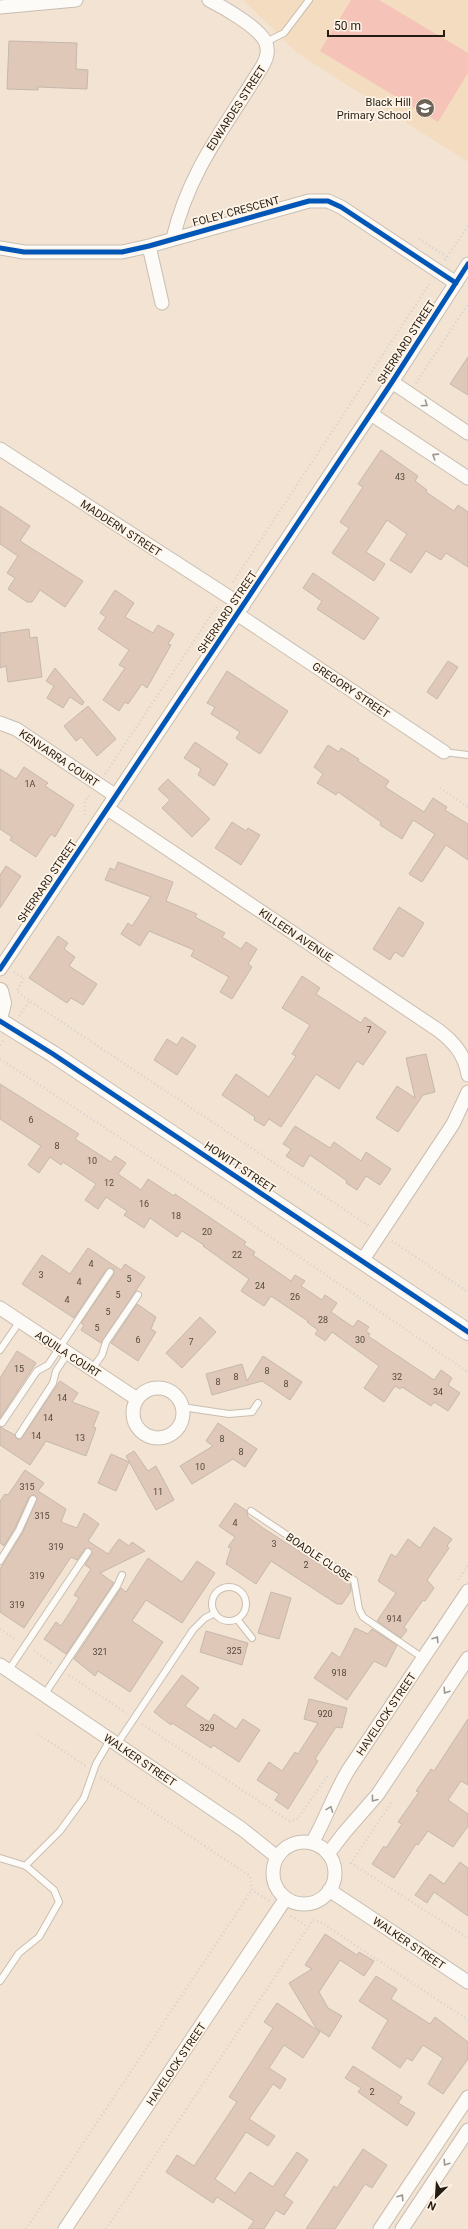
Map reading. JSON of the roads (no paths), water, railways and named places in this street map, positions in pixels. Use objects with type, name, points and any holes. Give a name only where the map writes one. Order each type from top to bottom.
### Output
[{"type":"street","points":[[0,7],[76,0]]},
{"type":"street","points":[[209,0],[257,32],[265,42]]},
{"type":"street","name":"EDWARDES STREET","points":[[173,238],[189,190],[204,157],[263,65],[267,56],[265,42]]},
{"type":"street","name":"FOLEY CRESCENT","points":[[0,248],[24,252],[114,252],[149,246],[173,238],[309,201],[324,200],[342,207],[456,283]]},
{"type":"street","points":[[149,246],[162,303]]},
{"type":"street","name":"SHERRARD STREET","points":[[1,967],[371,414],[468,264]]},
{"type":"street","points":[[392,382],[468,433]]},
{"type":"street","points":[[371,414],[468,478]]},
{"type":"street","name":"MADDERN STREET","points":[[0,449],[224,594],[240,610]]},
{"type":"street","name":"GREGORY STREET","points":[[240,610],[444,752]]},
{"type":"street","name":"KENVARRA COURT","points":[[0,724],[13,727],[116,796]]},
{"type":"street","name":"KILLEEN AVENUE","points":[[108,809],[438,1030],[451,1040],[460,1052],[468,1072]]},
{"type":"street","points":[[0,991],[3,1004],[0,1014]]},
{"type":"street","name":"HOWITT STREET","points":[[0,1021],[53,1054],[468,1332]]},
{"type":"street","points":[[362,1261],[458,1115],[468,1092]]},
{"type":"street","name":"AQUILA COURT","points":[[0,1308],[137,1399]]},
{"type":"street","points":[[163,1388],[176,1395],[182,1407],[182,1420],[176,1430],[166,1437],[154,1438],[142,1433],[135,1422],[133,1413],[137,1399],[148,1390],[163,1388]]},
{"type":"street","name":"HAVELOCK STREET","points":[[312,1843],[325,1820],[339,1784],[468,1591]]},
{"type":"street","points":[[328,1854],[378,1794],[464,1672],[468,1658]]},
{"type":"street","name":"WALKER STREET","points":[[4,1668],[242,1829],[277,1857]]},
{"type":"street","points":[[302,1842],[312,1843],[328,1854],[333,1863],[334,1872],[329,1890],[314,1902],[305,1904],[283,1903],[275,1884],[273,1874],[277,1857],[284,1849],[293,1844],[302,1842]]},
{"type":"street","name":"WALKER STREET","points":[[329,1890],[468,1982]]},
{"type":"street","name":"HAVELOCK STREET","points":[[65,2229],[283,1903]]},
{"type":"street","points":[[380,2229],[468,2097]]},
{"type":"street","points":[[402,2229],[468,2130]]},
{"type":"lane","points":[[265,42],[287,30],[309,0]]},
{"type":"lane","name":"GREGORY STREET","points":[[444,752],[468,755]]},
{"type":"lane","points":[[19,1435],[54,1383],[56,1371],[63,1350],[110,1272]]},
{"type":"lane","points":[[92,1369],[102,1355],[106,1342],[138,1295]]},
{"type":"lane","points":[[0,1350],[20,1321]]},
{"type":"lane","points":[[2,1423],[37,1371],[48,1365],[63,1350]]},
{"type":"lane","points":[[182,1407],[229,1414],[252,1412],[258,1403]]},
{"type":"lane","points":[[0,1561],[19,1530],[33,1499]]},
{"type":"lane","name":"BOADLE CLOSE","points":[[251,1511],[354,1580],[358,1609],[363,1617],[423,1658]]},
{"type":"lane","points":[[4,1668],[88,1552]]},
{"type":"lane","points":[[44,1695],[117,1586],[122,1575]]},
{"type":"lane","points":[[223,1588],[232,1588],[242,1594],[246,1604],[243,1613],[237,1619],[226,1621],[215,1613],[212,1605],[216,1593],[223,1588]]},
{"type":"lane","points":[[25,1866],[65,1825],[86,1795],[93,1772],[193,1630],[205,1618],[215,1613]]},
{"type":"lane","points":[[237,1619],[252,1638]]},
{"type":"lane","points":[[0,1858],[25,1866],[54,1890],[58,1895],[59,1904],[37,1939],[19,1953],[0,1981]]},
{"type":"place","name":"Black Hill Primary School","points":[[425,108]]}]
